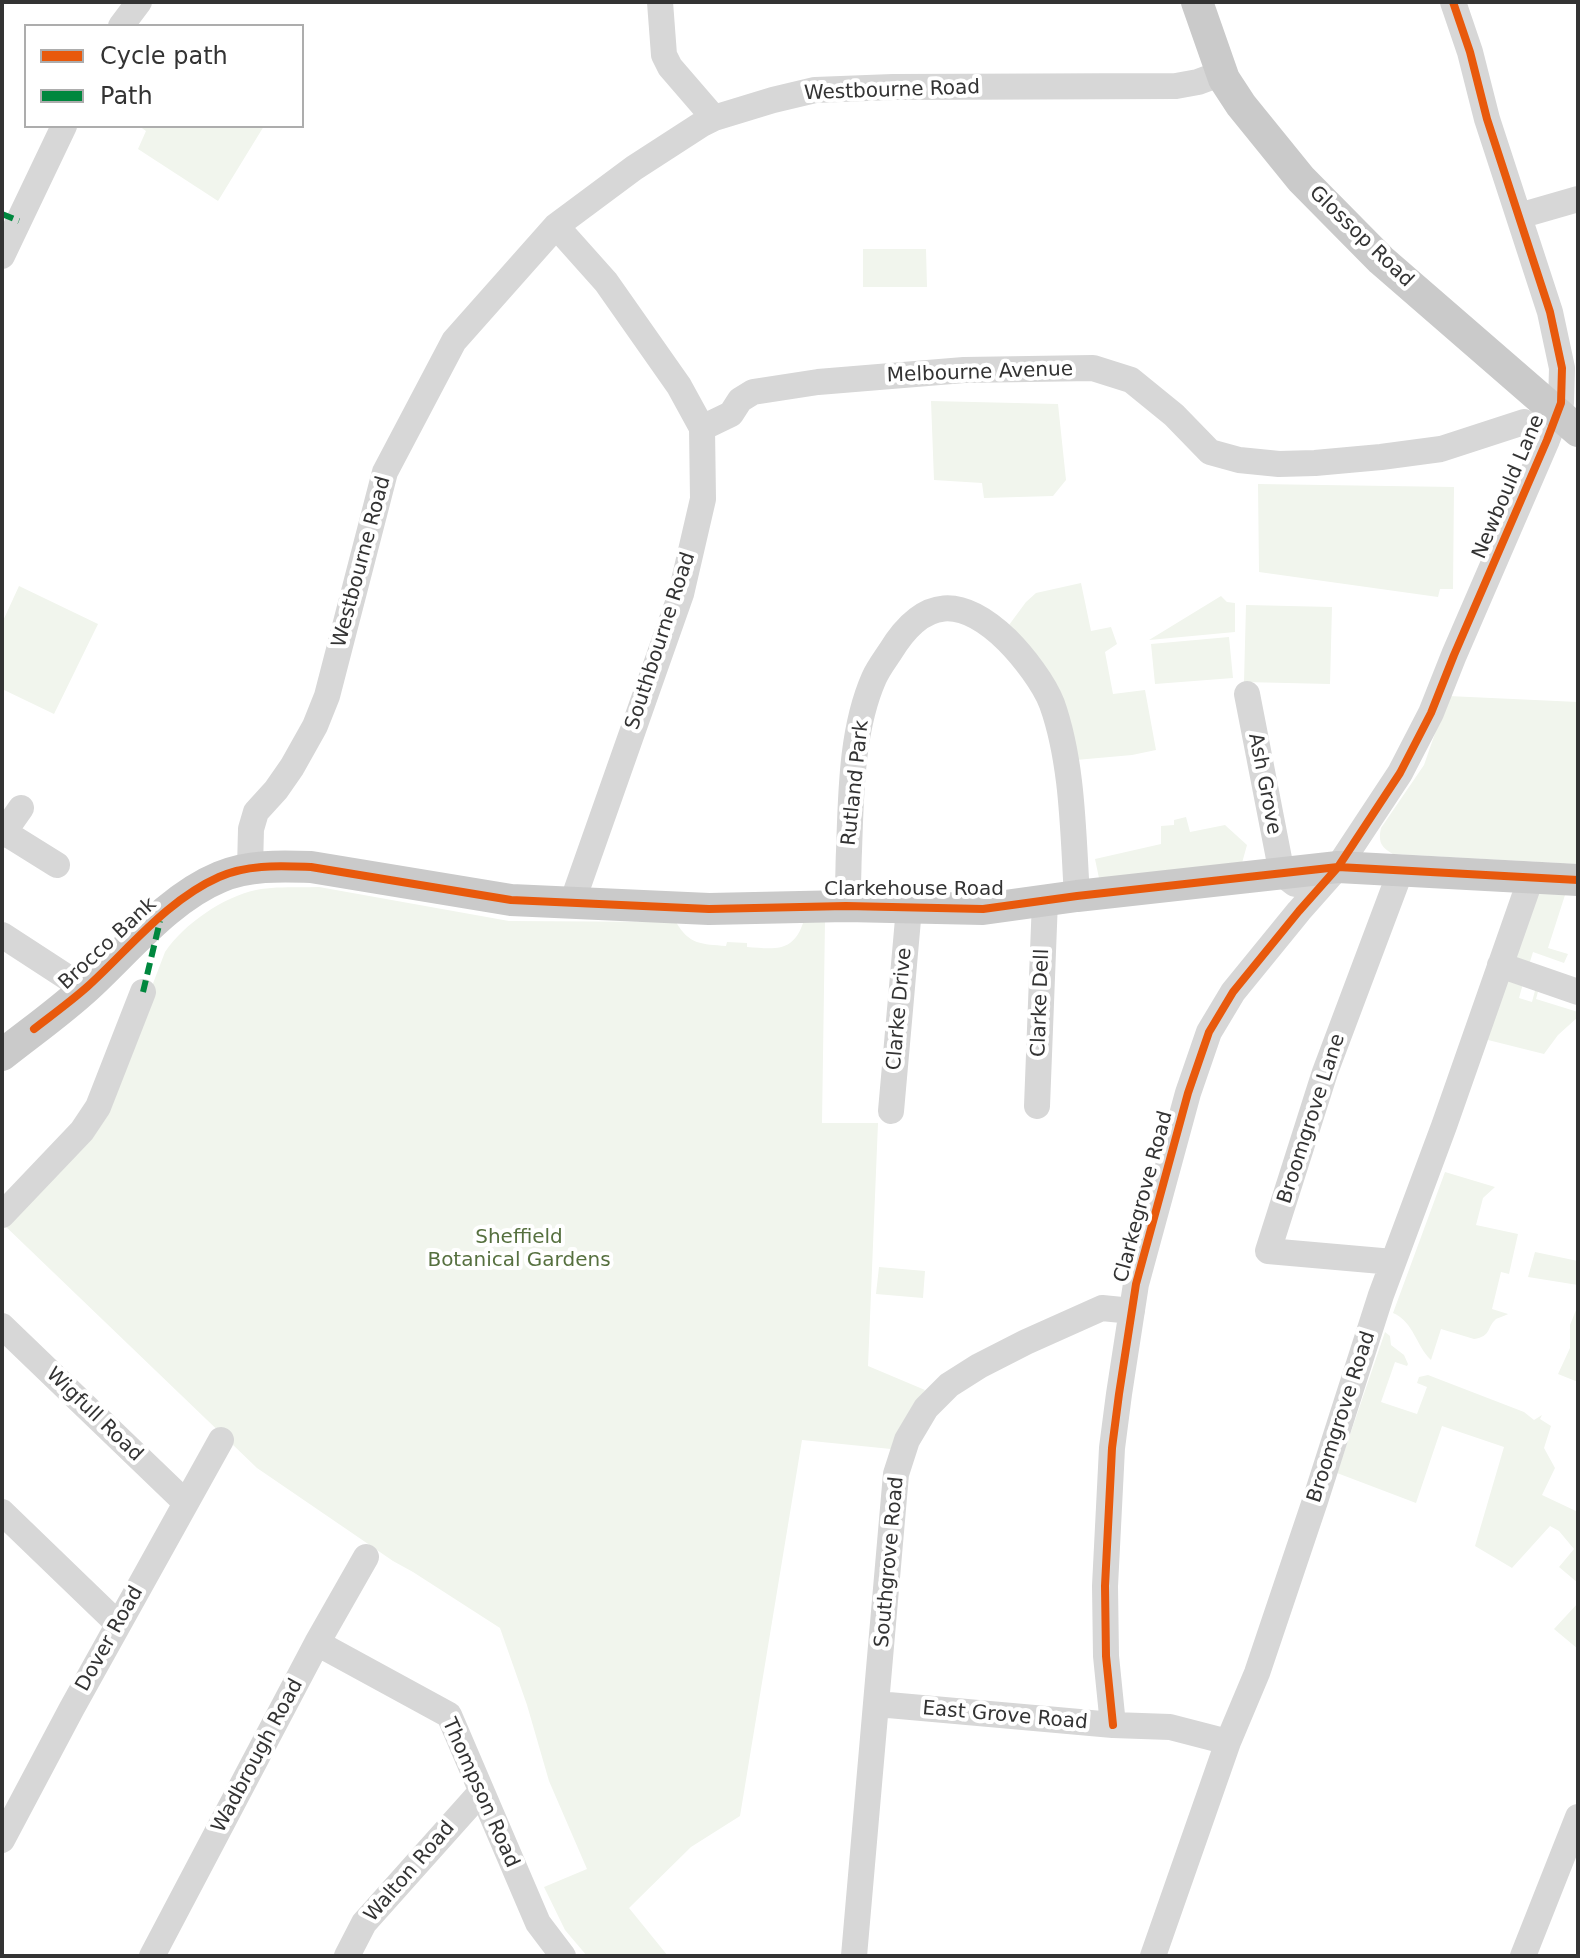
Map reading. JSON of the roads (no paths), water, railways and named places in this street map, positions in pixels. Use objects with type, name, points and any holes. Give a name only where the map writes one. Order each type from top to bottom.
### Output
[{"type":"main road","name":"Glossop Road","points":[[1197,2],[1222,73],[1241,105],[1301,179],[1398,276],[1569,406]]},
{"type":"main road","name":"Clarkehouse Road","points":[[250,868],[311,867],[511,900],[709,909],[846,906],[983,909],[1338,867],[1578,880]]},
{"type":"main road","name":"Brocco Bank","points":[[2,1055],[85,989],[180,899],[221,876],[250,868]]},
{"type":"street","points":[[122,24],[139,2]]},
{"type":"street","points":[[660,2],[664,55],[670,67],[714,118]]},
{"type":"street","name":"Newbould Lane","points":[[1338,867],[1400,773],[1431,713],[1454,655],[1569,406],[1550,312],[1487,119],[1457,5]]},
{"type":"street","name":"Westbourne Road","points":[[250,868],[251,829],[256,812],[292,767],[315,726],[327,696],[385,472],[454,341],[556,226],[634,168],[714,118],[815,90],[1176,86],[1222,73]]},
{"type":"street","points":[[2,256],[63,128]]},
{"type":"street","points":[[1519,216],[1578,199]]},
{"type":"street","name":"Southbourne Road","points":[[556,226],[606,282],[679,386],[702,428],[703,499],[681,594],[572,903]]},
{"type":"street","name":"Melbourne Avenue","points":[[702,428],[731,414],[747,394],[818,382],[964,370],[1093,368],[1131,380],[1174,415],[1210,452],[1239,460],[1279,464],[1381,457],[1441,449],[1524,422]]},
{"type":"street","name":"Rutland Park","points":[[846,906],[852,784],[861,718],[874,678],[911,623],[928,612],[946,608],[962,610],[978,617],[1002,636],[1018,652],[1051,701],[1062,740],[1077,896]]},
{"type":"street","name":"Ash Grove","points":[[1247,694],[1282,874]]},
{"type":"street","points":[[21,808],[3,834],[57,865]]},
{"type":"street","name":"Clarkegrove Road","points":[[1113,1725],[1106,1656],[1105,1586],[1112,1448],[1136,1284],[1184,1107],[1209,1032],[1233,992],[1338,867]]},
{"type":"street","name":"Broomgrove Lane","points":[[1393,1262],[1268,1251],[1325,1072],[1401,870]]},
{"type":"street","points":[[1282,874],[1295,883],[1299,911]]},
{"type":"street","name":"Broomgrove Road","points":[[1153,1956],[1228,1742],[1266,1646],[1393,1262],[1531,878]]},
{"type":"street","name":"Clarke Dell","points":[[1037,1106],[1045,900]]},
{"type":"street","name":"Clarke Drive","points":[[891,1111],[909,908]]},
{"type":"street","points":[[2,935],[85,989]]},
{"type":"street","points":[[1500,965],[1578,992]]},
{"type":"street","points":[[2,1215],[82,1131],[98,1107],[143,992]]},
{"type":"street","name":"Southgrove Road","points":[[854,1956],[896,1474],[907,1440],[926,1408],[949,1385],[979,1366],[1102,1308],[1132,1311]]},
{"type":"street","name":"Wigfull Road","points":[[2,1326],[186,1503]]},
{"type":"street","name":"Dover Road","points":[[2,1840],[221,1440]]},
{"type":"street","points":[[2,1512],[118,1624]]},
{"type":"street","name":"Wadbrough Road","points":[[152,1956],[317,1643],[366,1557]]},
{"type":"street","name":"Thompson Road","points":[[317,1643],[449,1715],[538,1923],[563,1956]]},
{"type":"street","name":"East Grove Road","points":[[877,1704],[1113,1725],[1170,1727],[1228,1742]]},
{"type":"street","name":"Walton Road","points":[[347,1956],[364,1923],[481,1792]]},
{"type":"street","points":[[1523,1956],[1566,1878],[1578,1817]]},
{"type":"park label","name":"Sheffield Botanical Gardens","points":[[519,1250]]}]
